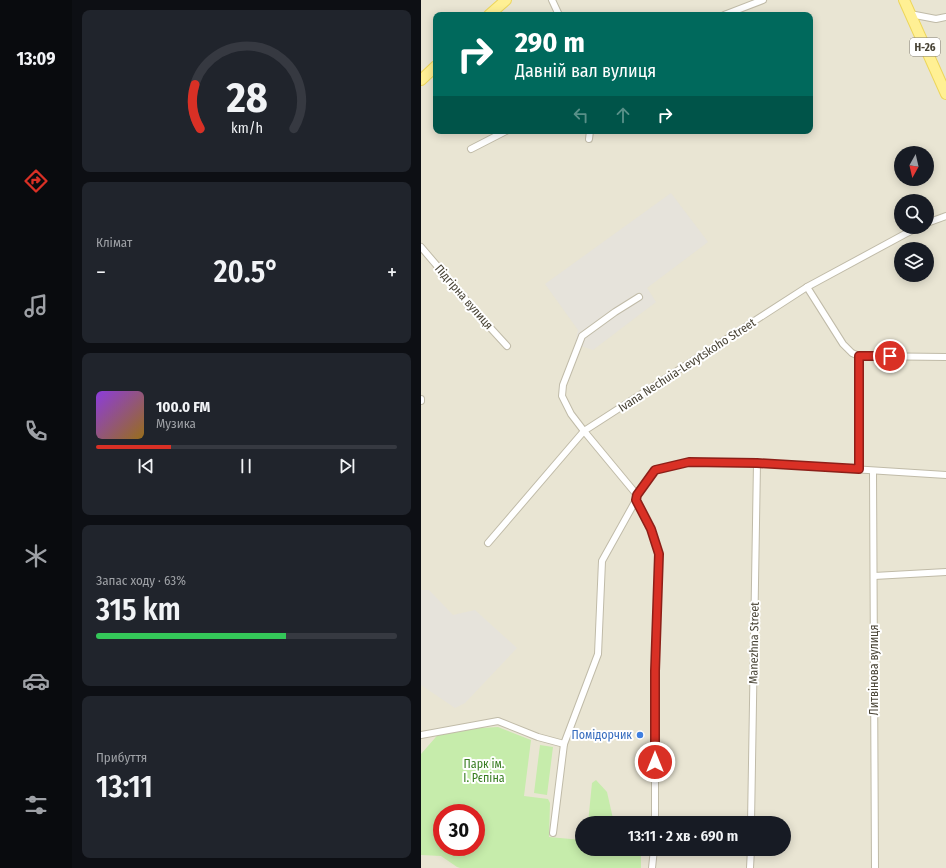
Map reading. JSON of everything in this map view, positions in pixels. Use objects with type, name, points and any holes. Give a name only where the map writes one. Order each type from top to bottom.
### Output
[{"type":"main road","points":[[492,12],[506,0]]},
{"type":"main road","name":"Н-26","points":[[904,0],[946,94]]},
{"type":"main road","points":[[421,80],[433,69]]},
{"type":"street","points":[[552,0],[558,12]]},
{"type":"street","points":[[732,12],[763,0]]},
{"type":"street","points":[[910,14],[931,19],[946,17]]},
{"type":"street","points":[[471,149],[500,134]]},
{"type":"street","points":[[589,139],[590,134]]},
{"type":"street","points":[[934,220],[946,216]]},
{"type":"street","name":"Ivana Nechuia-Levytskoho Street","points":[[488,543],[584,431],[807,287],[905,234]]},
{"type":"street","name":"Підгірна вулиця","points":[[421,247],[507,346]]},
{"type":"street","points":[[807,287],[843,344],[852,353],[859,356],[946,357]]},
{"type":"street","points":[[639,297],[582,336],[563,385],[563,396],[571,414],[636,498],[651,529],[659,554],[655,671],[655,816]]},
{"type":"street","points":[[859,356],[859,469]]},
{"type":"street","points":[[553,833],[564,744],[599,654],[602,561],[636,498],[655,470],[689,462],[757,463],[946,476]]},
{"type":"street","name":"Manezhna Street","points":[[751,816],[757,463]]},
{"type":"street","name":"Литвінова вулиця","points":[[873,471],[875,868]]},
{"type":"street","points":[[874,576],[946,572]]},
{"type":"street","points":[[421,735],[498,721],[538,737],[564,744]]},
{"type":"street","points":[[652,868],[653,856]]},
{"type":"street","points":[[750,868],[751,856]]},
{"type":"shaded area","points":[[421,0],[946,0],[946,868],[421,868]]},
{"type":"shaded area","points":[[671,193],[708,242],[647,288],[656,302],[593,350],[575,344],[578,330],[545,284]]},
{"type":"shaded area","points":[[421,590],[429,590],[453,615],[475,610],[517,648],[465,703],[455,708],[421,685]]},
{"type":"green space","name":"Парк ім. І. Рєпіна","points":[[498,727],[531,740],[524,796],[548,799],[550,803],[549,837],[575,839],[575,856],[641,856],[641,868],[457,867],[441,856],[485,856],[485,804],[433,804],[433,856],[421,855],[421,754],[442,730]]},
{"type":"green space","points":[[540,745],[553,747],[547,795],[534,793]]},
{"type":"green space","points":[[596,780],[607,792],[612,816],[589,816],[592,783]]},
{"type":"place","name":"Помідорчик","points":[[640,735]]},
{"type":"route","points":[[655,762],[655,671],[659,554],[651,529],[636,500],[637,495],[655,470],[689,462],[757,463],[859,469],[859,356],[890,356]]}]
